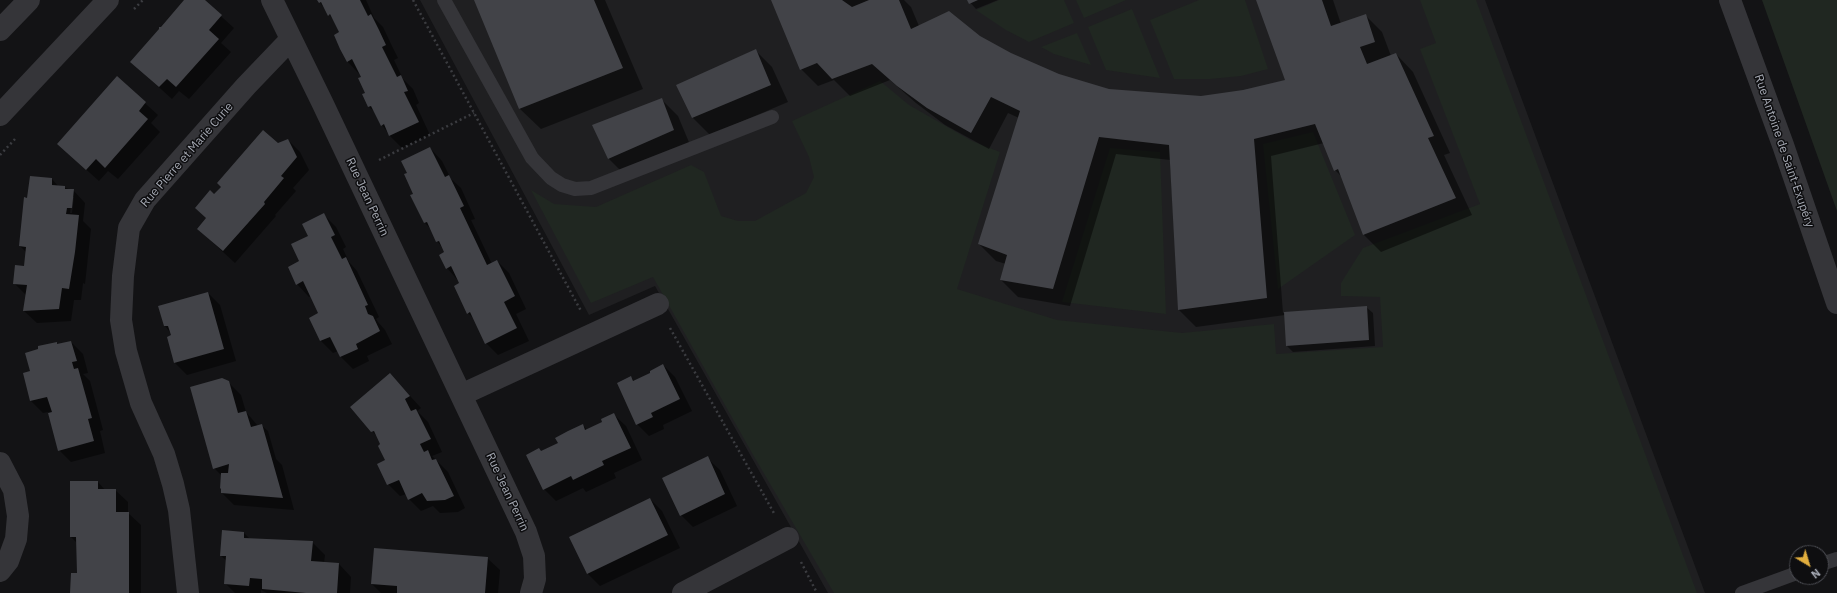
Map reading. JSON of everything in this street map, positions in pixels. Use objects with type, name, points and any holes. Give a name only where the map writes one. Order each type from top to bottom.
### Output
[{"type":"street","points":[[0,30],[29,0]]},
{"type":"street","points":[[0,115],[108,0]]},
{"type":"street","name":"Rue Jean Perrin","points":[[272,0],[526,532],[534,556],[535,579],[531,593]]},
{"type":"street","name":"Rue Antoine de Saint-Exupéry","points":[[1730,0],[1783,145],[1837,303]]},
{"type":"street","name":"Rue Pierre et Marie Curie","points":[[188,593],[179,510],[173,484],[164,454],[141,403],[126,351],[121,320],[123,276],[129,228],[145,200],[246,86],[291,39]]},
{"type":"street","points":[[461,395],[658,304]]},
{"type":"street","points":[[0,463],[14,490],[18,516],[16,539],[8,561],[0,571]]},
{"type":"street","points":[[683,593],[788,538]]},
{"type":"lane","points":[[444,0],[532,158],[551,178],[562,185],[575,189],[591,188],[772,117]]},
{"type":"lane","points":[[1742,593],[1789,576]]},
{"type":"path","points":[[413,0],[593,333]]},
{"type":"path","points":[[355,172],[474,113]]},
{"type":"path","points":[[658,304],[817,593]]},
{"type":"shaded area","points":[[420,0],[1485,0],[1705,593],[828,593],[655,286],[589,315]]},
{"type":"shaded area","points":[[999,0],[1064,0],[1074,23],[1029,42],[1006,30],[976,10]]},
{"type":"shaded area","points":[[1076,0],[1126,0],[1084,18]]},
{"type":"shaded area","points":[[1199,0],[1245,0],[1268,69],[1241,76],[1210,79],[1174,79],[1150,20]]},
{"type":"shaded area","points":[[1420,0],[1476,0],[1697,593],[834,593],[752,453],[653,277],[591,303],[531,190],[554,204],[596,207],[691,165],[704,172],[721,216],[738,221],[755,221],[806,193],[814,177],[809,157],[792,121],[880,81],[909,105],[972,141],[1000,152],[957,289],[1057,320],[1182,333],[1274,324],[1276,354],[1383,347],[1380,297],[1341,296],[1341,283],[1363,248],[1480,204],[1420,49],[1436,43]]},
{"type":"shaded area","points":[[1762,0],[1837,0],[1837,211],[1832,197]]},
{"type":"shaded area","points":[[1132,9],[1160,78],[1106,70],[1088,27]]},
{"type":"shaded area","points":[[1077,33],[1091,65],[1054,54],[1041,47]]},
{"type":"shaded area","points":[[1313,132],[1355,235],[1278,289],[1263,144]]},
{"type":"shaded area","points":[[1110,148],[1160,152],[1166,314],[1062,302]]},
{"type":"building","points":[[184,0],[205,0],[222,15],[209,30],[219,39],[176,87],[167,79],[159,87],[130,62]]},
{"type":"building","points":[[317,0],[360,0],[368,16],[371,14],[379,30],[386,45],[382,47],[397,77],[401,75],[408,91],[404,92],[419,122],[389,136],[384,124],[381,126],[371,106],[368,107],[362,94],[365,93],[358,78],[361,77],[352,59],[347,62],[334,35],[339,32],[330,14],[328,16],[321,2],[319,3]]},
{"type":"building","points":[[474,0],[594,0],[623,68],[519,109]]},
{"type":"building","points":[[771,0],[842,0],[852,7],[869,0],[899,0],[911,29],[949,11],[980,36],[1011,53],[1059,74],[1109,89],[1201,96],[1243,90],[1285,80],[1256,0],[1322,0],[1331,26],[1366,14],[1375,42],[1360,47],[1367,64],[1396,53],[1434,136],[1428,138],[1456,198],[1363,235],[1338,169],[1334,171],[1315,124],[1254,139],[1267,298],[1178,310],[1169,145],[1099,137],[1053,289],[1000,280],[1007,255],[978,244],[1020,111],[991,97],[971,133],[927,108],[897,86],[872,64],[832,79],[817,63],[800,70]]},
{"type":"building","points":[[967,0],[978,0],[969,4]]},
{"type":"building","points":[[756,49],[771,85],[692,118],[676,85]]},
{"type":"building","points":[[117,76],[146,102],[139,111],[148,119],[105,168],[96,159],[86,170],[57,144]]},
{"type":"building","points":[[662,98],[674,130],[608,159],[592,125]]},
{"type":"building","points":[[263,130],[278,143],[288,139],[297,157],[281,176],[284,178],[264,202],[265,204],[223,251],[197,229],[206,218],[195,208],[210,190],[214,194],[221,187],[217,183]]},
{"type":"building","points":[[430,147],[445,177],[449,175],[464,206],[460,208],[487,265],[497,260],[515,296],[504,302],[517,328],[485,344],[470,312],[467,314],[454,286],[459,283],[451,266],[446,269],[439,255],[444,252],[439,241],[436,242],[427,222],[424,223],[410,195],[413,194],[404,174],[407,173],[401,161]]},
{"type":"building","points":[[30,176],[52,178],[52,185],[65,186],[65,189],[74,189],[72,208],[67,208],[66,214],[79,215],[75,252],[69,289],[62,288],[59,309],[23,311],[27,285],[13,284],[15,265],[24,266],[26,247],[19,246],[24,197],[27,198]]},
{"type":"building","points":[[324,213],[335,235],[331,237],[342,259],[346,257],[368,305],[365,306],[368,314],[373,316],[380,331],[356,344],[358,349],[340,357],[330,337],[320,341],[309,318],[318,313],[303,281],[296,285],[288,267],[299,261],[291,244],[308,236],[302,224]]},
{"type":"building","points":[[208,292],[224,349],[174,363],[167,337],[171,335],[168,326],[164,326],[158,306]]},
{"type":"building","points":[[1367,306],[1369,340],[1286,346],[1284,312]]},
{"type":"building","points":[[71,341],[77,361],[72,362],[74,369],[78,368],[92,418],[88,419],[94,441],[58,451],[48,413],[52,412],[47,397],[30,401],[23,373],[30,371],[25,353],[38,349],[38,346]]},
{"type":"building","points":[[663,364],[680,399],[651,413],[653,417],[636,425],[617,383],[631,376],[633,381],[650,373],[650,371]]},
{"type":"building","points":[[390,373],[410,396],[405,399],[411,411],[416,409],[431,439],[420,444],[424,452],[428,450],[432,460],[436,459],[454,496],[445,500],[427,501],[422,493],[408,500],[399,480],[387,485],[377,464],[385,460],[378,446],[380,444],[374,431],[371,432],[350,407]]},
{"type":"building","points":[[222,378],[229,381],[238,413],[246,411],[251,427],[262,424],[283,498],[221,493],[221,473],[228,473],[229,464],[213,469],[190,387]]},
{"type":"building","points":[[614,413],[631,448],[602,461],[604,465],[573,480],[571,476],[543,490],[526,455],[539,448],[541,451],[558,443],[555,438],[568,431],[583,424],[585,430],[602,422],[601,419]]},
{"type":"building","points":[[708,456],[725,494],[680,516],[662,478]]},
{"type":"building","points":[[70,481],[98,481],[98,489],[116,489],[116,512],[129,512],[129,593],[70,593],[71,573],[77,573],[76,537],[70,537]]},
{"type":"building","points":[[650,498],[668,535],[587,574],[569,537]]},
{"type":"building","points":[[222,530],[244,532],[244,538],[313,541],[311,561],[339,563],[337,593],[306,593],[262,589],[262,579],[250,578],[249,586],[224,584],[226,556],[220,556]]},
{"type":"building","points":[[374,548],[488,557],[485,593],[397,593],[397,586],[371,584]]}]
